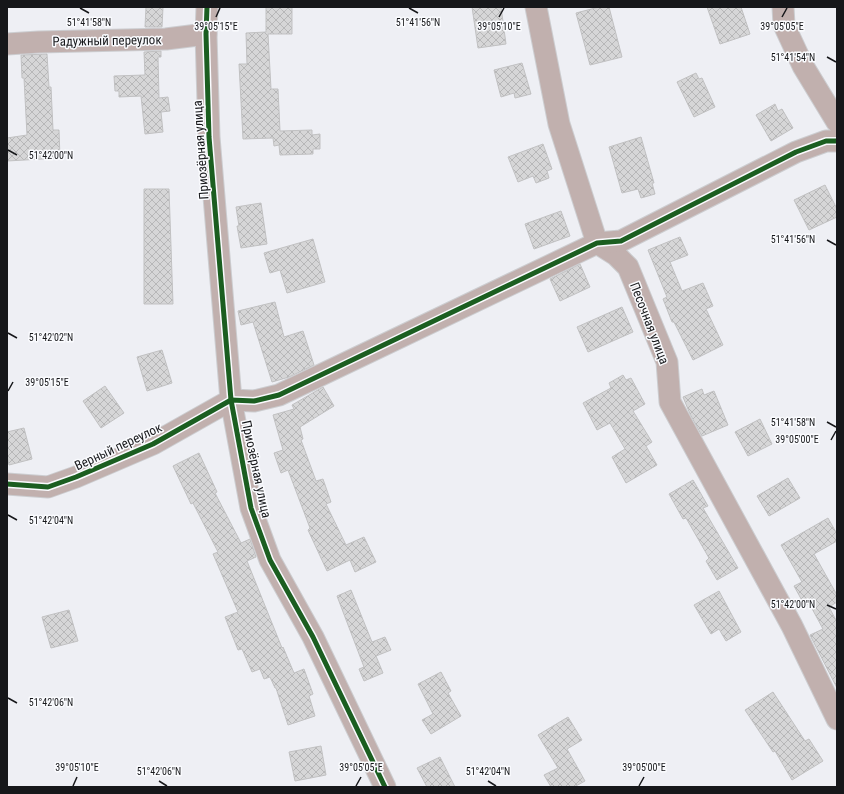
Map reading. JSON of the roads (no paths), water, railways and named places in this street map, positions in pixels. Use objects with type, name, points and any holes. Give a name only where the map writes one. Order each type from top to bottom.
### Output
[{"type":"street","name":"Приозёрная улица","points":[[207,7],[206,34],[209,136],[231,400],[251,508],[270,560],[313,637],[385,787]]},
{"type":"street","points":[[536,7],[559,124],[597,243]]},
{"type":"street","points":[[783,7],[784,25],[803,66],[837,122]]},
{"type":"street","name":"Радужный переулок","points":[[7,44],[166,39],[206,34]]},
{"type":"street","points":[[231,400],[254,400],[279,395],[597,243],[621,241],[796,152],[826,141],[837,141]]},
{"type":"street","name":"Песочная улица","points":[[597,243],[616,255],[628,267],[667,362],[670,402],[792,626],[837,719]]},
{"type":"street","name":"Верный переулок","points":[[7,484],[48,487],[76,477],[153,444],[231,400]]}]
